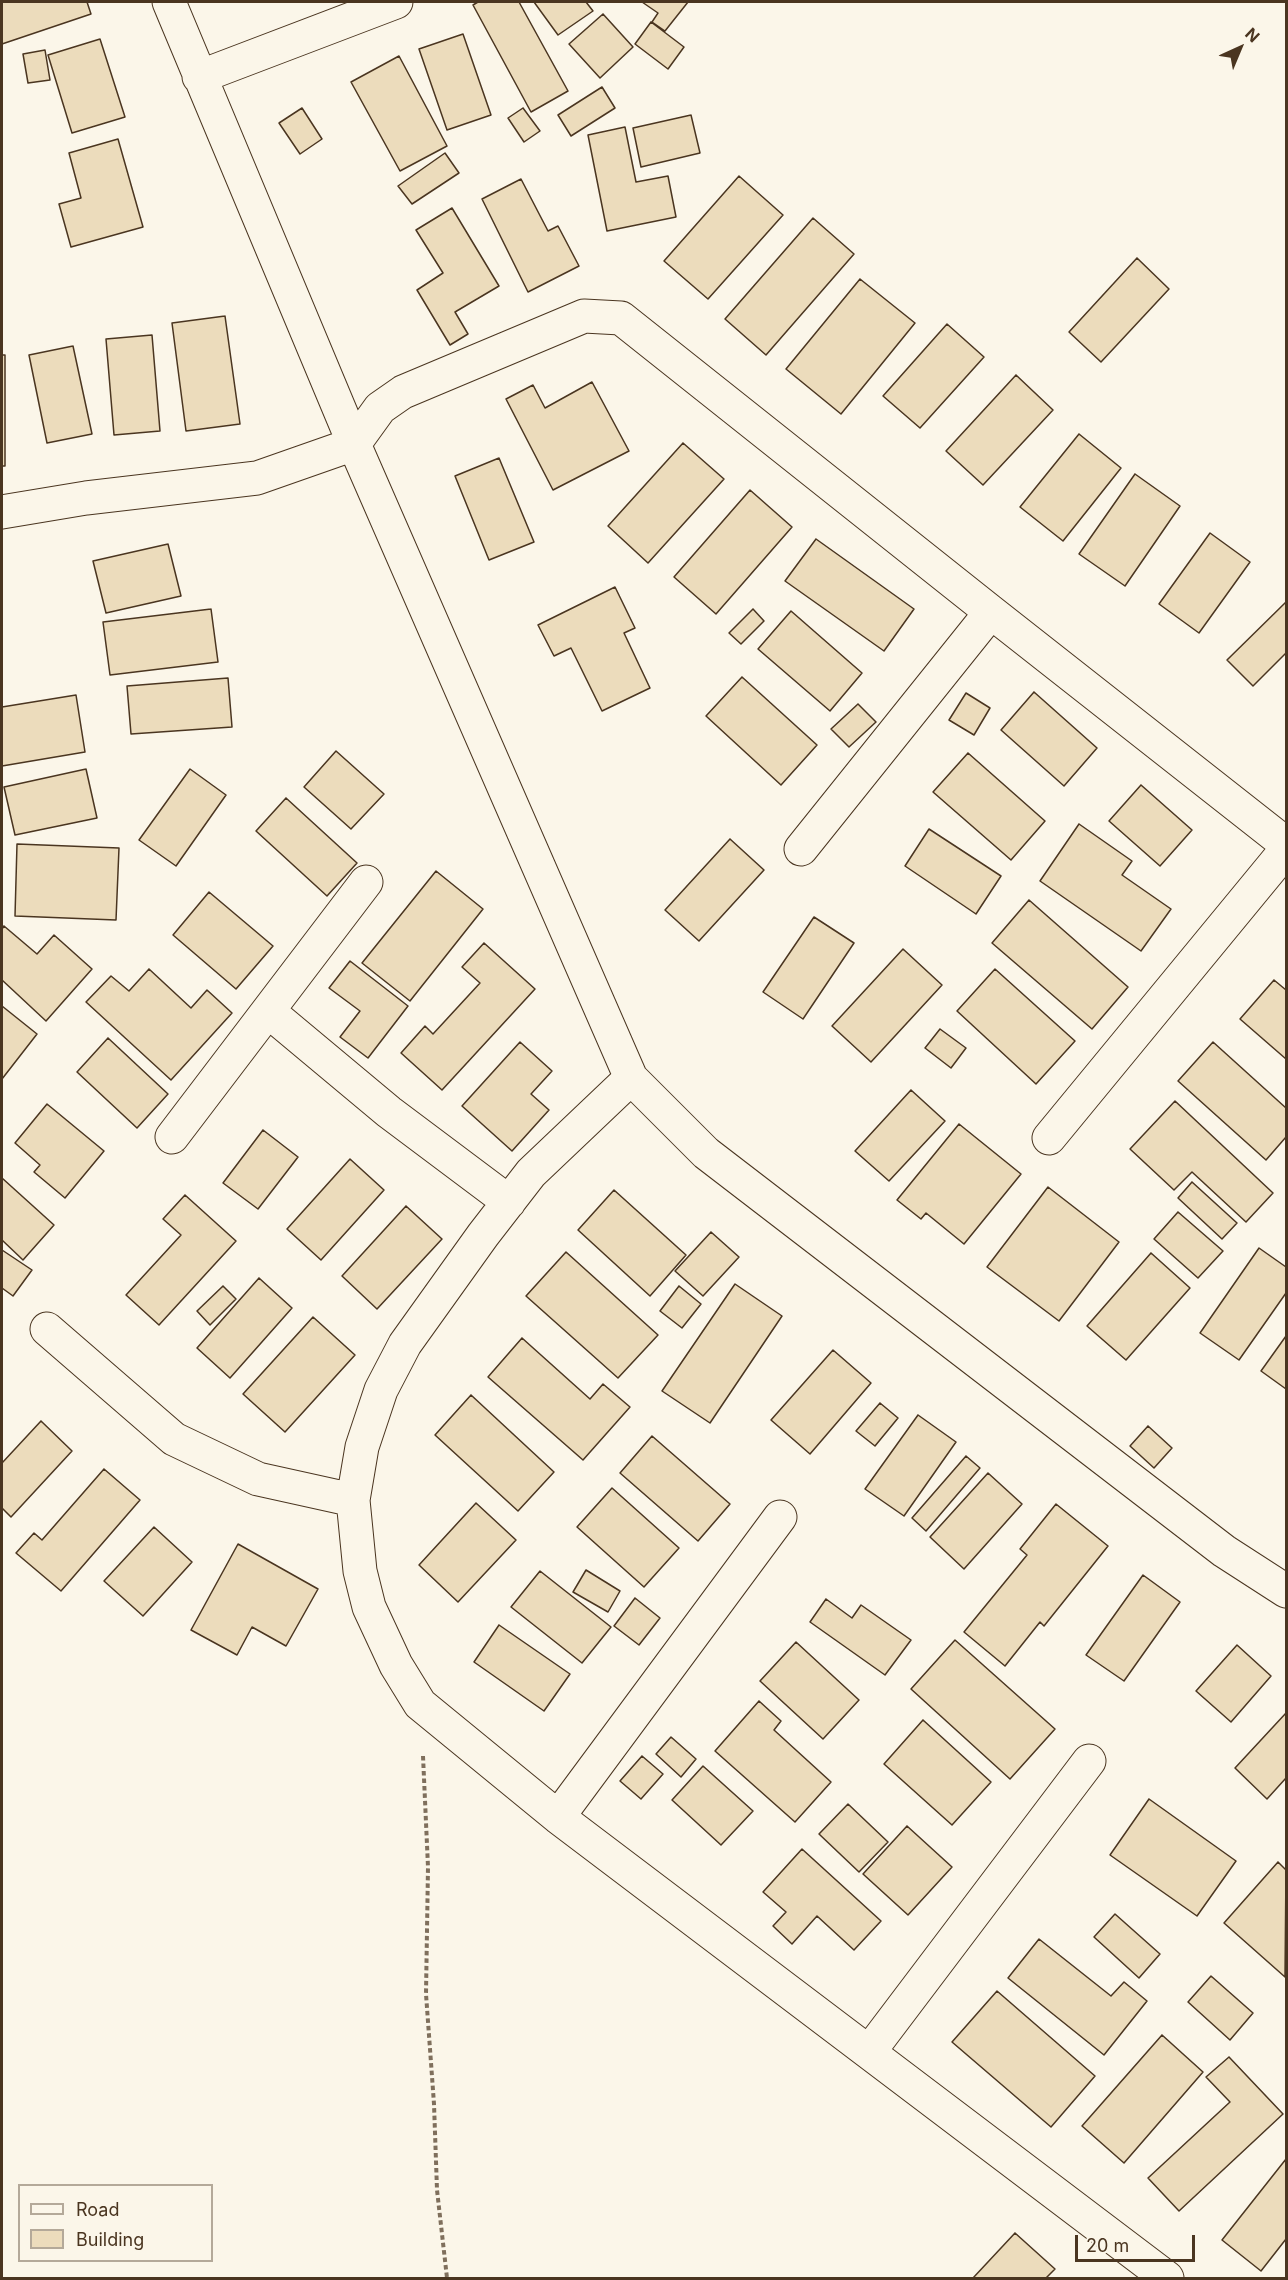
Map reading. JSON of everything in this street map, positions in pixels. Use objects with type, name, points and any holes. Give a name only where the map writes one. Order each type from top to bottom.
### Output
[{"type":"street","points":[[169,2],[354,444],[631,1078],[706,1153],[1224,1551],[1287,1591]]},
{"type":"street","points":[[199,77],[396,2]]},
{"type":"street","points":[[2,512],[86,498],[257,478],[354,444],[380,408],[403,392],[584,316],[621,318],[1287,844]]},
{"type":"street","points":[[801,849],[991,612]]},
{"type":"street","points":[[1049,1138],[1287,850]]},
{"type":"street","points":[[172,1137],[366,882]]},
{"type":"street","points":[[268,1011],[389,1112],[509,1202]]},
{"type":"street","points":[[631,1078],[531,1173],[476,1244],[400,1354],[381,1390],[362,1447],[353,1500],[360,1571],[369,1607],[396,1665],[420,1704],[558,1817],[1167,2278]]},
{"type":"street","points":[[47,1329],[174,1439],[258,1479],[353,1500]]},
{"type":"street","points":[[558,1817],[780,1517]]},
{"type":"street","points":[[869,2052],[1089,1761]]},
{"type":"path","points":[[420,1704],[428,1867],[426,1994],[434,2104],[437,2190],[447,2278]]},
{"type":"building","points":[[2,2],[87,2],[91,14],[2,44]]},
{"type":"building","points":[[478,2],[519,2],[568,91],[531,112],[473,5]]},
{"type":"building","points":[[534,2],[586,2],[593,11],[558,35]]},
{"type":"building","points":[[642,2],[688,2],[665,31],[652,22],[658,13]]},
{"type":"building","points":[[603,14],[633,47],[600,78],[569,44]]},
{"type":"building","points":[[651,22],[684,47],[668,69],[635,44]]},
{"type":"building","points":[[463,34],[491,115],[447,130],[419,49]]},
{"type":"building","points":[[100,39],[125,117],[72,133],[48,55]]},
{"type":"building","points":[[45,50],[50,80],[28,83],[23,54]]},
{"type":"building","points":[[399,56],[447,146],[400,171],[351,82]]},
{"type":"building","points":[[602,87],[615,108],[571,136],[558,115]]},
{"type":"building","points":[[302,108],[322,139],[300,154],[279,123]]},
{"type":"building","points":[[523,108],[540,131],[524,142],[508,118]]},
{"type":"building","points":[[691,115],[700,153],[641,167],[633,128]]},
{"type":"building","points":[[625,127],[636,182],[668,176],[676,217],[607,231],[588,135]]},
{"type":"building","points":[[118,139],[143,227],[71,247],[59,204],[81,198],[69,153]]},
{"type":"building","points":[[445,153],[459,173],[412,204],[398,186]]},
{"type":"building","points":[[739,176],[783,215],[708,299],[664,261]]},
{"type":"building","points":[[521,179],[548,231],[558,226],[579,266],[528,292],[482,199]]},
{"type":"building","points":[[452,208],[499,286],[455,312],[468,334],[450,345],[417,290],[443,273],[416,230]]},
{"type":"building","points":[[813,218],[854,254],[766,355],[725,319]]},
{"type":"building","points":[[1137,258],[1169,289],[1101,362],[1069,332]]},
{"type":"building","points":[[860,279],[915,323],[841,414],[786,369]]},
{"type":"building","points":[[225,316],[240,424],[186,431],[172,323]]},
{"type":"building","points":[[947,324],[984,357],[920,428],[883,396]]},
{"type":"building","points":[[152,335],[160,431],[114,435],[106,339]]},
{"type":"building","points":[[73,346],[92,434],[47,443],[29,355]]},
{"type":"building","points":[[2,355],[5,355],[5,466],[2,466]]},
{"type":"building","points":[[1016,375],[1053,410],[983,485],[946,451]]},
{"type":"building","points":[[592,382],[629,451],[553,490],[506,399],[533,385],[545,408]]},
{"type":"building","points":[[1079,434],[1121,468],[1063,541],[1020,507]]},
{"type":"building","points":[[683,443],[724,479],[648,563],[608,526]]},
{"type":"building","points":[[499,458],[534,542],[489,560],[455,476]]},
{"type":"building","points":[[1135,474],[1180,506],[1125,586],[1079,554]]},
{"type":"building","points":[[750,490],[792,527],[716,614],[674,577]]},
{"type":"building","points":[[1210,533],[1250,562],[1199,633],[1159,604]]},
{"type":"building","points":[[816,539],[914,609],[884,651],[785,581]]},
{"type":"building","points":[[168,544],[181,596],[106,613],[93,561]]},
{"type":"building","points":[[615,587],[635,628],[624,633],[650,688],[602,711],[571,648],[554,656],[538,625]]},
{"type":"building","points":[[1286,602],[1286,653],[1253,686],[1227,660]]},
{"type":"building","points":[[211,609],[218,662],[110,675],[103,622]]},
{"type":"building","points":[[753,609],[764,621],[741,644],[729,633]]},
{"type":"building","points":[[791,611],[862,673],[830,711],[758,649]]},
{"type":"building","points":[[742,677],[817,745],[781,785],[706,716]]},
{"type":"building","points":[[228,678],[232,727],[131,734],[127,686]]},
{"type":"building","points":[[1034,692],[1097,748],[1064,786],[1001,730]]},
{"type":"building","points":[[966,693],[990,708],[974,735],[949,720]]},
{"type":"building","points":[[76,695],[85,752],[2,766],[2,707]]},
{"type":"building","points":[[858,704],[876,722],[849,747],[831,729]]},
{"type":"building","points":[[336,751],[384,794],[351,829],[304,787]]},
{"type":"building","points":[[968,753],[1045,821],[1011,860],[933,792]]},
{"type":"building","points":[[86,769],[97,818],[15,835],[4,787]]},
{"type":"building","points":[[190,769],[226,795],[176,866],[139,840]]},
{"type":"building","points":[[1141,785],[1192,830],[1160,866],[1109,821]]},
{"type":"building","points":[[286,798],[357,863],[327,896],[256,831]]},
{"type":"building","points":[[1079,824],[1132,861],[1122,875],[1171,909],[1141,951],[1040,881]]},
{"type":"building","points":[[929,829],[1001,876],[976,914],[905,866]]},
{"type":"building","points":[[730,839],[764,870],[699,941],[665,910]]},
{"type":"building","points":[[17,844],[119,848],[116,920],[15,916]]},
{"type":"building","points":[[436,871],[483,909],[410,1001],[362,963]]},
{"type":"building","points":[[209,892],[273,946],[236,989],[173,935]]},
{"type":"building","points":[[1029,900],[1128,987],[1092,1029],[992,943]]},
{"type":"building","points":[[814,917],[854,943],[803,1019],[763,992]]},
{"type":"building","points":[[4,926],[37,954],[54,935],[92,969],[46,1021],[2,980],[2,929]]},
{"type":"building","points":[[484,943],[535,989],[442,1090],[401,1053],[425,1026],[433,1034],[480,983],[462,967]]},
{"type":"building","points":[[903,949],[942,985],[871,1062],[832,1026]]},
{"type":"building","points":[[350,961],[408,1006],[368,1058],[340,1037],[360,1011],[329,988]]},
{"type":"building","points":[[149,969],[191,1008],[207,990],[232,1013],[171,1080],[86,1002],[111,976],[129,991]]},
{"type":"building","points":[[995,969],[1075,1041],[1036,1084],[957,1011]]},
{"type":"building","points":[[1274,980],[1286,990],[1286,1059],[1240,1019]]},
{"type":"building","points":[[2,1006],[37,1034],[2,1079]]},
{"type":"building","points":[[940,1029],[966,1048],[951,1068],[925,1048]]},
{"type":"building","points":[[108,1038],[168,1094],[137,1128],[77,1072]]},
{"type":"building","points":[[520,1042],[552,1071],[531,1094],[549,1110],[512,1151],[462,1106]]},
{"type":"building","points":[[1213,1042],[1286,1108],[1286,1137],[1266,1160],[1178,1081]]},
{"type":"building","points":[[911,1090],[945,1121],[889,1181],[855,1151]]},
{"type":"building","points":[[1175,1101],[1273,1193],[1246,1222],[1192,1172],[1174,1190],[1130,1149]]},
{"type":"building","points":[[47,1104],[104,1151],[65,1198],[34,1172],[40,1165],[15,1143]]},
{"type":"building","points":[[959,1124],[1021,1174],[964,1244],[926,1213],[921,1219],[897,1200]]},
{"type":"building","points":[[263,1130],[298,1157],[258,1209],[223,1183]]},
{"type":"building","points":[[350,1159],[384,1190],[321,1260],[287,1229]]},
{"type":"building","points":[[2,1178],[54,1225],[23,1260],[2,1240]]},
{"type":"building","points":[[1192,1182],[1237,1223],[1222,1239],[1178,1198]]},
{"type":"building","points":[[1048,1187],[1119,1242],[1059,1321],[987,1267]]},
{"type":"building","points":[[614,1190],[686,1255],[650,1296],[578,1230]]},
{"type":"building","points":[[185,1195],[236,1241],[159,1325],[126,1295],[181,1235],[163,1219]]},
{"type":"building","points":[[406,1206],[442,1239],[377,1309],[342,1276]]},
{"type":"building","points":[[1178,1212],[1223,1251],[1198,1278],[1154,1239]]},
{"type":"building","points":[[711,1232],[739,1257],[703,1296],[675,1271]]},
{"type":"building","points":[[1259,1248],[1286,1267],[1286,1293],[1239,1360],[1200,1333]]},
{"type":"building","points":[[2,1250],[32,1270],[13,1296],[2,1288]]},
{"type":"building","points":[[566,1252],[658,1335],[618,1378],[526,1296]]},
{"type":"building","points":[[1151,1253],[1190,1288],[1126,1360],[1087,1326]]},
{"type":"building","points":[[259,1278],[292,1308],[230,1378],[197,1348]]},
{"type":"building","points":[[735,1284],[782,1316],[710,1423],[662,1391]]},
{"type":"building","points":[[223,1286],[236,1299],[210,1325],[197,1311]]},
{"type":"building","points":[[679,1286],[701,1304],[682,1328],[660,1311]]},
{"type":"building","points":[[313,1317],[355,1355],[285,1432],[243,1394]]},
{"type":"building","points":[[1286,1336],[1286,1389],[1261,1371]]},
{"type":"building","points":[[522,1338],[590,1399],[603,1384],[630,1407],[583,1460],[488,1377]]},
{"type":"building","points":[[833,1350],[871,1383],[810,1454],[771,1420]]},
{"type":"building","points":[[471,1395],[554,1472],[518,1511],[435,1435]]},
{"type":"building","points":[[880,1403],[898,1418],[875,1446],[856,1431]]},
{"type":"building","points":[[918,1415],[956,1442],[904,1516],[865,1489]]},
{"type":"building","points":[[41,1421],[72,1451],[11,1517],[2,1508],[2,1463]]},
{"type":"building","points":[[1148,1426],[1172,1448],[1154,1468],[1130,1446]]},
{"type":"building","points":[[652,1436],[730,1504],[698,1541],[620,1473]]},
{"type":"building","points":[[966,1456],[980,1468],[926,1531],[912,1518]]},
{"type":"building","points":[[104,1469],[140,1500],[61,1591],[16,1553],[34,1533],[42,1540]]},
{"type":"building","points":[[988,1473],[1022,1504],[964,1569],[930,1537]]},
{"type":"building","points":[[612,1488],[679,1548],[644,1587],[577,1527]]},
{"type":"building","points":[[476,1503],[516,1540],[458,1602],[419,1565]]},
{"type":"building","points":[[1056,1504],[1108,1546],[1044,1626],[1040,1622],[1005,1666],[964,1632],[1027,1555],[1020,1549]]},
{"type":"building","points":[[154,1527],[192,1562],[143,1616],[104,1581]]},
{"type":"building","points":[[238,1544],[318,1589],[286,1646],[252,1627],[237,1655],[191,1630]]},
{"type":"building","points":[[586,1570],[620,1591],[608,1612],[573,1592]]},
{"type":"building","points":[[540,1571],[611,1627],[582,1663],[511,1607]]},
{"type":"building","points":[[1143,1575],[1180,1602],[1124,1681],[1086,1655]]},
{"type":"building","points":[[635,1598],[660,1618],[639,1645],[614,1626]]},
{"type":"building","points":[[826,1599],[852,1618],[861,1605],[911,1640],[885,1675],[810,1622]]},
{"type":"building","points":[[499,1625],[570,1674],[544,1711],[474,1662]]},
{"type":"building","points":[[955,1640],[1055,1729],[1010,1779],[911,1689]]},
{"type":"building","points":[[796,1642],[859,1700],[823,1739],[760,1681]]},
{"type":"building","points":[[1237,1645],[1271,1676],[1231,1722],[1196,1691]]},
{"type":"building","points":[[759,1701],[781,1721],[774,1730],[831,1782],[795,1822],[715,1751]]},
{"type":"building","points":[[1286,1713],[1286,1778],[1267,1799],[1235,1768]]},
{"type":"building","points":[[923,1720],[991,1782],[952,1825],[884,1764]]},
{"type":"building","points":[[671,1737],[696,1759],[681,1777],[656,1754]]},
{"type":"building","points":[[642,1756],[663,1774],[641,1799],[620,1781]]},
{"type":"building","points":[[703,1766],[753,1811],[721,1845],[672,1800]]},
{"type":"building","points":[[1149,1799],[1236,1861],[1197,1916],[1110,1855]]},
{"type":"building","points":[[848,1804],[888,1842],[859,1872],[819,1834]]},
{"type":"building","points":[[907,1826],[952,1867],[908,1915],[863,1874]]},
{"type":"building","points":[[802,1849],[881,1921],[854,1950],[817,1916],[792,1944],[773,1926],[786,1912],[763,1892]]},
{"type":"building","points":[[1278,1862],[1286,1870],[1285,1977],[1224,1923]]},
{"type":"building","points":[[1115,1914],[1160,1954],[1139,1978],[1094,1937]]},
{"type":"building","points":[[1039,1939],[1111,1996],[1124,1982],[1147,2001],[1104,2055],[1008,1978]]},
{"type":"building","points":[[1211,1976],[1253,2013],[1230,2040],[1188,2002]]},
{"type":"building","points":[[997,1991],[1095,2076],[1051,2127],[952,2042]]},
{"type":"building","points":[[1162,2035],[1203,2072],[1124,2163],[1082,2126]]},
{"type":"building","points":[[1229,2057],[1283,2114],[1179,2211],[1148,2178],[1230,2102],[1206,2077]]},
{"type":"building","points":[[1286,2159],[1286,2239],[1261,2271],[1222,2240]]},
{"type":"building","points":[[1015,2233],[1055,2269],[1046,2278],[973,2278]]}]
